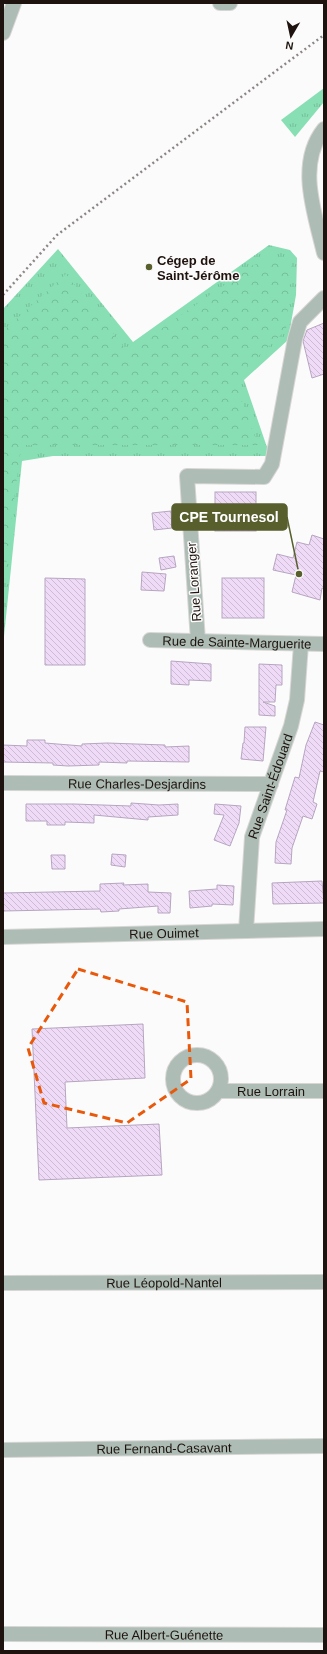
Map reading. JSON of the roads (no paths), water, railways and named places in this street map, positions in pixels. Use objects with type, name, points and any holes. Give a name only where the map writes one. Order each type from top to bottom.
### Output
[{"type":"street","points":[[3,33],[14,3]]},
{"type":"street","points":[[220,3],[230,3]]},
{"type":"street","points":[[324,129],[320,134],[311,155],[309,188],[324,253]]},
{"type":"street","name":"Rue Loranger","points":[[198,641],[187,476],[264,477],[272,464],[295,339],[300,322],[324,298]]},
{"type":"street","name":"Rue de Sainte-Marguerite","points":[[150,640],[324,644]]},
{"type":"street","name":"Rue Saint-Édouard","points":[[246,931],[252,837],[291,726],[297,700],[301,644]]},
{"type":"street","name":"Rue Charles-Desjardins","points":[[3,783],[271,784]]},
{"type":"street","name":"Rue Ouimet","points":[[3,937],[324,929]]},
{"type":"street","name":"Rue Lorrain","points":[[218,1091],[324,1091]]},
{"type":"street","name":"Rue Léopold-Nantel","points":[[3,1283],[324,1282]]},
{"type":"street","name":"Rue Fernand-Casavant","points":[[3,1450],[324,1446]]},
{"type":"street","name":"Rue Albert-Guénette","points":[[3,1634],[324,1635]]},
{"type":"place","name":"Cégep de Saint-Jérôme","points":[[149,267]]},
{"type":"place","name":"CPE Tournesol","points":[[299,574]]}]
